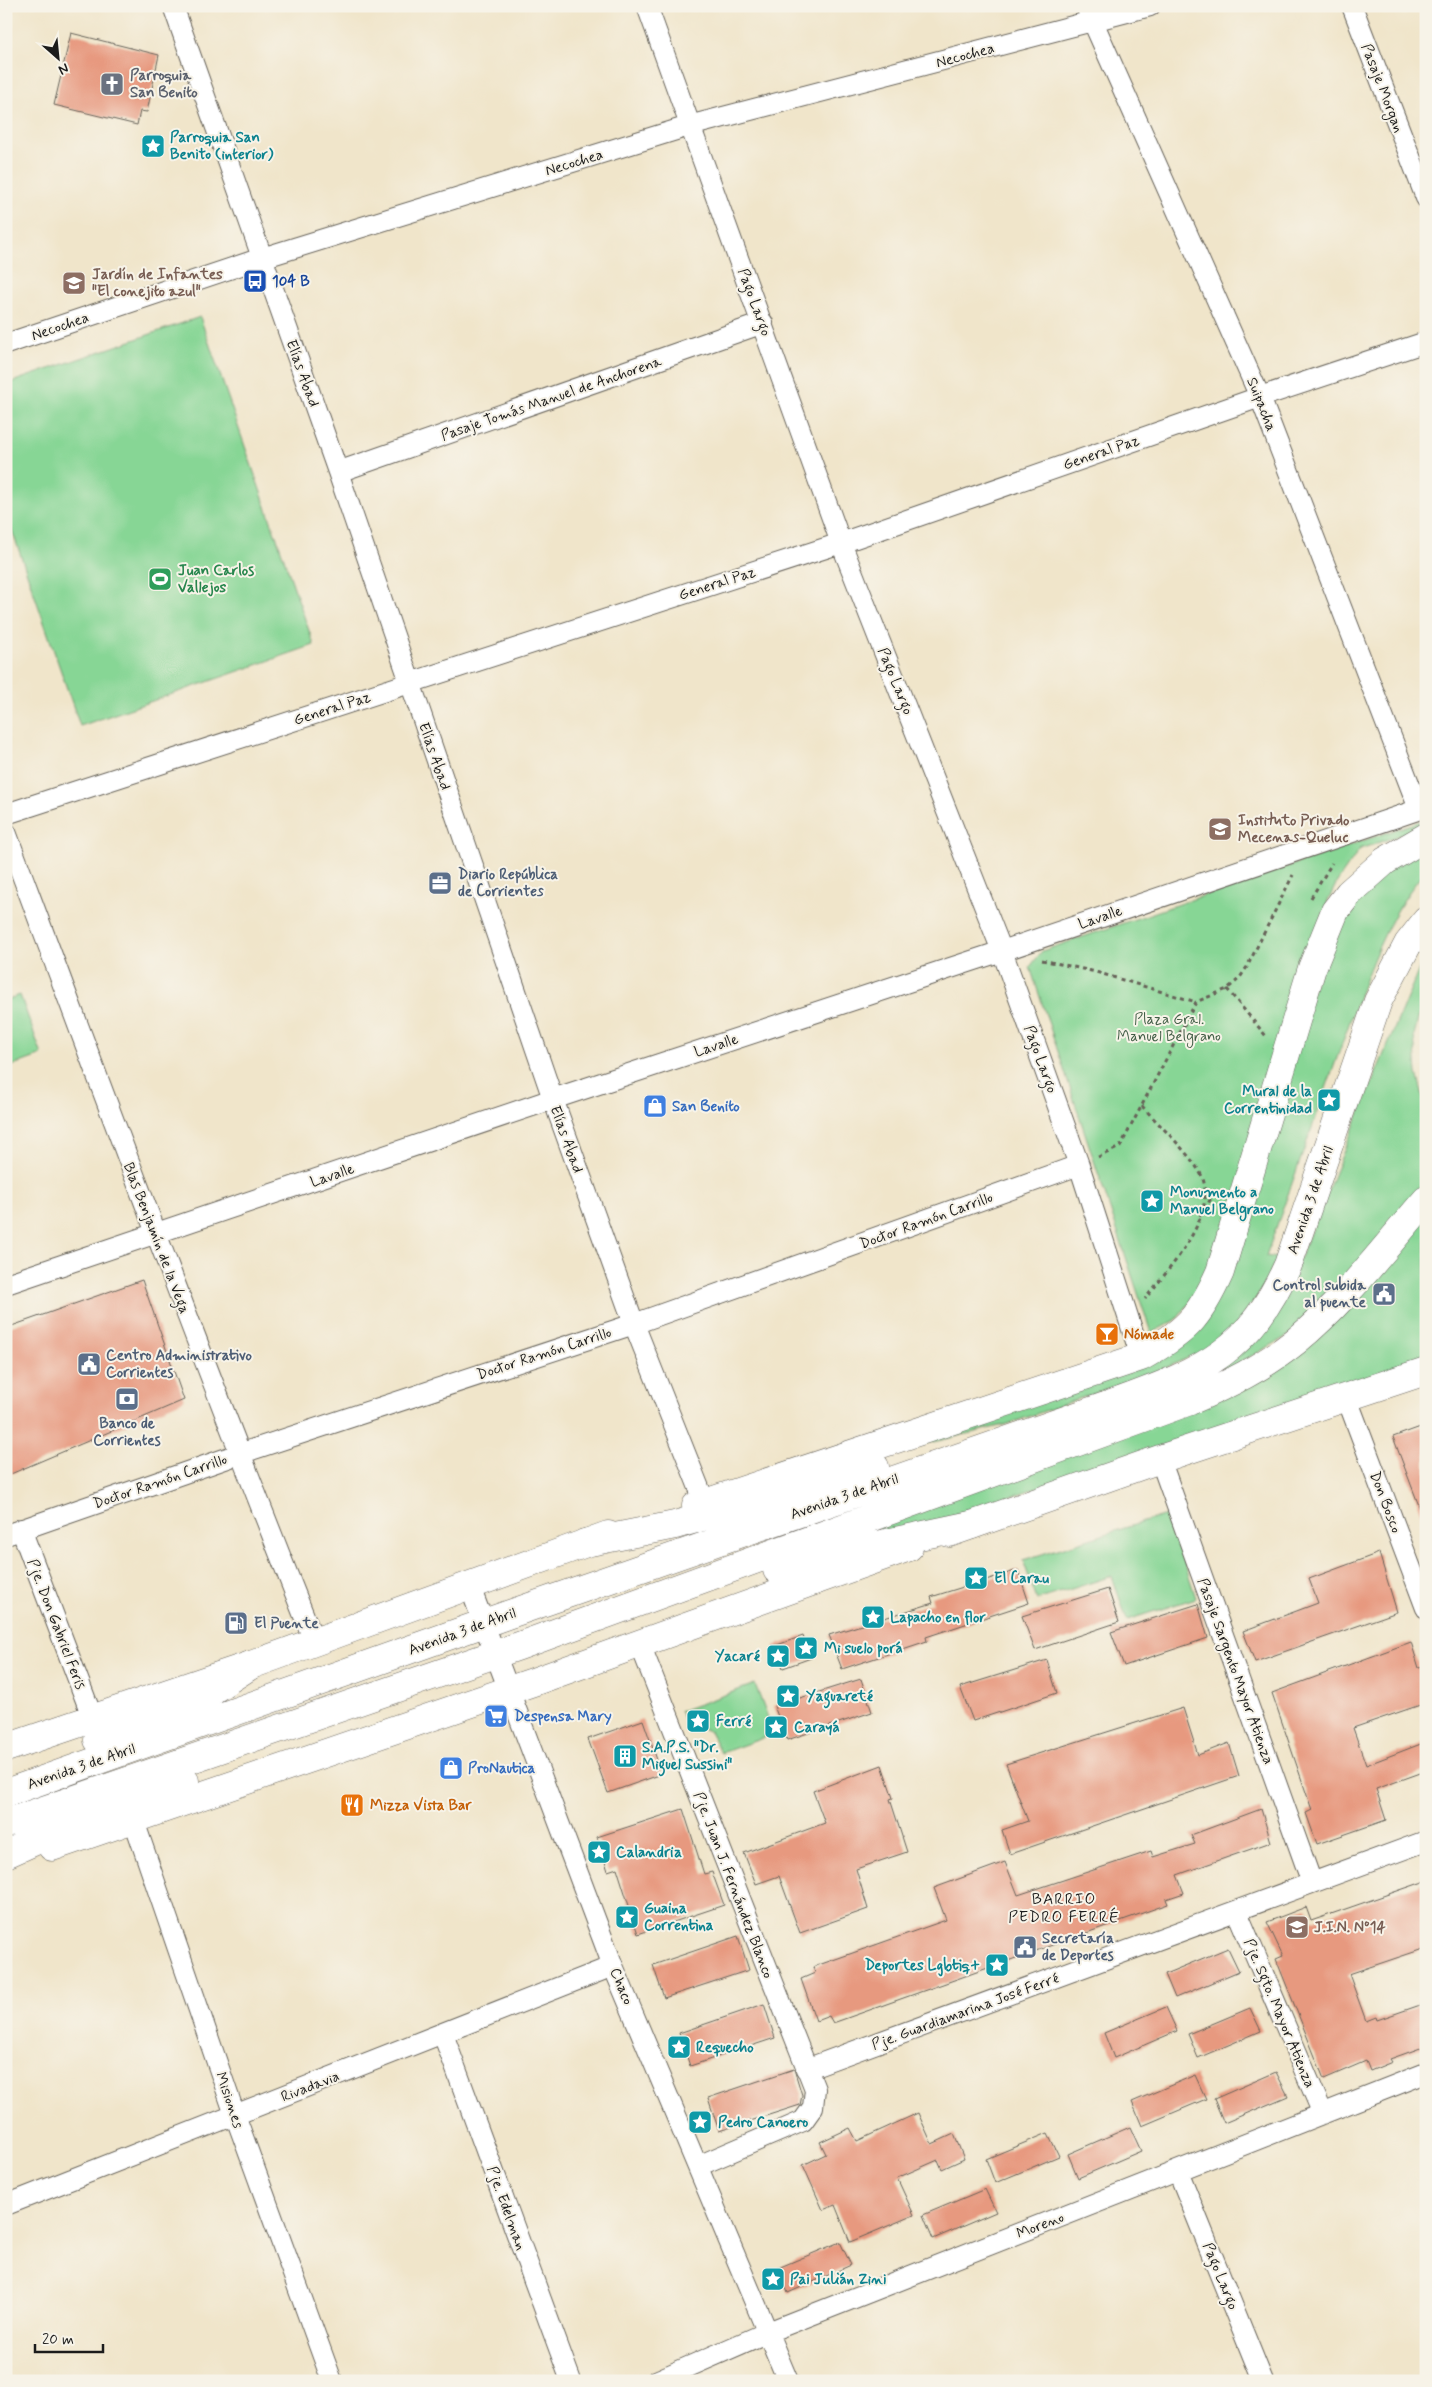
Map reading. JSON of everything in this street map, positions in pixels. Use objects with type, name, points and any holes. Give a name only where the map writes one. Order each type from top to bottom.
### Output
[{"type":"main road","points":[[6,1748],[250,1665],[470,1587],[585,1543],[1142,1357],[1178,1336],[1191,1324],[1210,1294],[1220,1272],[1312,968],[1335,911],[1349,893],[1385,861],[1426,837]]},
{"type":"main road","name":"Avenida 3 de Abril","points":[[6,1793],[483,1623],[1120,1401],[1193,1372],[1228,1350],[1252,1326],[1268,1306],[1288,1265],[1378,1001],[1408,944],[1426,921]]},
{"type":"main road","name":"Avenida 3 de Abril","points":[[6,1824],[507,1650],[1190,1402],[1228,1384],[1274,1357],[1323,1317],[1426,1200]]},
{"type":"main road","points":[[6,1863],[640,1644],[971,1524],[1346,1396],[1426,1371]]},
{"type":"main road","points":[[585,1543],[675,1526],[919,1454],[1018,1435]]},
{"type":"main road","points":[[507,1650],[629,1617],[806,1560],[971,1524]]},
{"type":"main road","points":[[6,1777],[27,1767],[185,1708],[250,1665]]},
{"type":"main road","points":[[6,1854],[53,1832],[215,1769],[324,1714]]},
{"type":"street","name":"Elías Abad","points":[[173,6],[338,472],[553,1099],[634,1324],[705,1503]]},
{"type":"street","name":"Pago Largo","points":[[647,6],[841,542],[1002,951],[1079,1165],[1142,1357]]},
{"type":"street","name":"Necochea","points":[[6,344],[262,258],[689,126],[1089,14],[1150,6]]},
{"type":"street","name":"Pasaje Morgan","points":[[1352,6],[1426,198]]},
{"type":"street","name":"Suipacha","points":[[1089,14],[1260,397],[1422,808]]},
{"type":"street","name":"Pasaje Tomás Manuel de Anchorena","points":[[338,472],[763,323]]},
{"type":"street","name":"General Paz","points":[[6,814],[841,542],[1260,397],[1426,342]]},
{"type":"street","name":"Lavalle","points":[[6,1284],[156,1235],[553,1099],[1002,951],[1422,808]]},
{"type":"street","name":"Blas Benjamín de la Vega","points":[[6,832],[239,1454],[314,1641]]},
{"type":"street","name":"Doctor Ramón Carrillo","points":[[14,1532],[239,1454],[634,1324],[1079,1165]]},
{"type":"street","name":"Don Bosco","points":[[1346,1396],[1426,1608]]},
{"type":"street","name":"Pasaje Sargento Mayor Atienza","points":[[1160,1459],[1312,1883]]},
{"type":"street","name":"Pje. Don Gabriel Feris","points":[[14,1532],[93,1719]]},
{"type":"street","name":"Chaco","points":[[470,1587],[483,1623],[507,1650],[508,1690],[613,1966],[788,2381]]},
{"type":"street","name":"Pje. Juan J. Fernández Blanco","points":[[640,1644],[806,2069]]},
{"type":"street","name":"Misiones","points":[[133,1818],[235,2115],[332,2381]]},
{"type":"street","name":"Pje. Guardiamarina José Ferré","points":[[806,2069],[1426,1841]]},
{"type":"street","name":"Pje. Sgto. Mayor Atienza","points":[[1237,1912],[1323,2114]]},
{"type":"street","name":"Rivadavia","points":[[6,2205],[613,1966]]},
{"type":"street","name":"Pje. Edelman","points":[[443,2034],[571,2381]]},
{"type":"street","points":[[698,2166],[803,2121],[813,2107],[815,2089],[806,2069]]},
{"type":"street","name":"Moreno","points":[[656,2381],[768,2332],[1426,2073]]},
{"type":"street","name":"Pago Largo","points":[[1178,2171],[1263,2381]]},
{"type":"path","points":[[1040,960],[1096,972],[1196,1002],[1227,989],[1247,967],[1293,875],[1297,866],[1295,851]]},
{"type":"path","points":[[1227,989],[1268,1039]]},
{"type":"path","points":[[1079,1165],[1120,1147],[1196,1002]]},
{"type":"path","points":[[1129,1319],[1186,1247],[1200,1216],[1204,1196],[1203,1179],[1182,1149],[1142,1106]]},
{"type":"green space","name":"Juan Carlos Vallejos","points":[[200,317],[314,645],[80,726],[6,513],[6,384]]},
{"type":"green space","name":"Plaza Gral. Manuel Belgrano","points":[[1426,819],[1426,826],[1360,849],[1337,882],[1328,901],[1212,1275],[1176,1320],[1151,1333],[1030,967],[1042,951]]},
{"type":"green space","points":[[1426,843],[1426,870],[1410,890],[1384,935],[1355,1007],[1266,1256],[1277,1258],[1261,1291],[1240,1321],[1208,1349],[1163,1369],[1008,1424],[900,1450],[1191,1333],[1317,976],[1359,891]]},
{"type":"green space","points":[[1426,952],[1426,987],[1414,1035],[1417,1073],[1426,1108],[1426,1188],[1302,1328],[1202,1384],[1300,1257]]},
{"type":"green space","points":[[20,995],[42,1055],[6,1068],[6,1000]]},
{"type":"green space","points":[[1426,1210],[1426,1358],[913,1529],[804,1555],[1259,1373]]},
{"type":"green space","points":[[1169,1514],[1196,1598],[1127,1620],[1112,1576],[1037,1600],[1023,1560]]},
{"type":"green space","points":[[755,1684],[774,1734],[721,1753],[710,1732],[684,1720],[680,1711]]},
{"type":"building","name":"Parroquia San Benito","points":[[71,33],[159,55],[147,112],[140,111],[137,125],[54,105]]},
{"type":"building","name":"Centro Administrativo Corrientes","points":[[142,1280],[184,1400],[6,1476],[6,1328]]},
{"type":"building","points":[[1426,1425],[1426,1519],[1424,1519],[1393,1437]]},
{"type":"building","points":[[1379,1553],[1397,1612],[1255,1662],[1243,1631],[1318,1603],[1309,1579]]},
{"type":"building","points":[[1018,1570],[1029,1603],[926,1637],[927,1641],[842,1669],[829,1635],[933,1603],[931,1597]]},
{"type":"building","points":[[1108,1589],[1119,1622],[1035,1650],[1022,1616]]},
{"type":"building","points":[[1198,1604],[1208,1638],[1124,1666],[1111,1632]]},
{"type":"building","points":[[803,1636],[811,1658],[783,1668],[774,1646]]},
{"type":"building","points":[[1411,1642],[1419,1668],[1423,1667],[1426,1677],[1426,1703],[1353,1728],[1366,1765],[1426,1742],[1426,1771],[1376,1789],[1386,1820],[1317,1844],[1306,1813],[1312,1810],[1272,1693]]},
{"type":"building","points":[[1047,1660],[1057,1693],[973,1721],[960,1687]]},
{"type":"building","points":[[861,1679],[872,1712],[787,1740],[774,1706]]},
{"type":"building","points":[[1183,1708],[1198,1755],[1229,1743],[1239,1776],[1010,1854],[1002,1830],[1028,1821],[1006,1764]]},
{"type":"building","name":"S.A.P.S. \"Dr. Miguel Sussini\"","points":[[643,1720],[662,1774],[608,1793],[588,1739]]},
{"type":"building","points":[[882,1765],[893,1798],[890,1799],[907,1852],[856,1869],[868,1909],[800,1933],[779,1876],[756,1884],[744,1853],[825,1823],[813,1791]]},
{"type":"building","points":[[683,1809],[704,1874],[712,1872],[724,1905],[638,1934],[617,1868],[608,1871],[597,1837]]},
{"type":"building","points":[[1261,1809],[1271,1842],[1177,1875],[1184,1893],[1166,1899],[1168,1904],[833,2023],[829,2016],[816,2021],[801,1979],[815,1973],[813,1967],[946,1920],[934,1888],[1005,1862],[1018,1895],[1151,1851],[1153,1857],[1195,1844],[1191,1835]]},
{"type":"building","points":[[1426,1881],[1426,1948],[1349,1974],[1366,2021],[1376,2017],[1377,2020],[1426,2003],[1426,2046],[1390,2059],[1392,2062],[1370,2071],[1366,2061],[1324,2079],[1276,1959],[1283,1956],[1267,1922],[1306,1907],[1311,1921]]},
{"type":"building","points":[[738,1936],[749,1970],[664,1998],[653,1965]]},
{"type":"building","points":[[1228,1948],[1239,1971],[1175,1998],[1165,1974]]},
{"type":"building","points":[[764,2004],[775,2038],[690,2066],[679,2033]]},
{"type":"building","points":[[1166,2007],[1177,2031],[1114,2058],[1104,2033]]},
{"type":"building","points":[[1250,2008],[1261,2031],[1198,2058],[1188,2034]]},
{"type":"building","points":[[794,2069],[802,2095],[800,2105],[719,2131],[708,2098]]},
{"type":"building","points":[[1276,2072],[1288,2096],[1224,2123],[1214,2099]]},
{"type":"building","points":[[1195,2075],[1206,2099],[1142,2126],[1132,2102]]},
{"type":"building","points":[[918,2113],[932,2144],[954,2134],[964,2159],[942,2169],[938,2160],[897,2178],[914,2215],[850,2242],[835,2205],[823,2210],[803,2165],[826,2154],[820,2142],[850,2128],[857,2141]]},
{"type":"building","points":[[1130,2127],[1141,2151],[1078,2178],[1068,2154]]},
{"type":"building","points":[[1048,2133],[1059,2156],[995,2183],[986,2159]]},
{"type":"building","points":[[985,2189],[996,2212],[933,2239],[923,2215]]},
{"type":"building","points":[[840,2242],[851,2265],[788,2293],[778,2268]]},
{"type":"place","name":"Parroquia San Benito","points":[[112,84]]},
{"type":"place","name":"Parroquia San Benito (interior)","points":[[153,146]]},
{"type":"place","name":"104 B","points":[[255,281]]},
{"type":"place","name":"Jardín de Infantes \"El conejito azul\"","points":[[74,283]]},
{"type":"place","name":"Juan Carlos Vallejos","points":[[160,579]]},
{"type":"place","name":"Instituto Privado Mecenas-Queluc","points":[[1220,829]]},
{"type":"place","name":"Diario República de Corrientes","points":[[440,883]]},
{"type":"place","name":"Mural de la Correntinidad","points":[[1329,1100]]},
{"type":"place","name":"San Benito","points":[[655,1106]]},
{"type":"place","name":"Monumento a Manuel Belgrano","points":[[1152,1201]]},
{"type":"place","name":"Control subida al puente","points":[[1384,1294]]},
{"type":"place","name":"Nómade","points":[[1107,1334]]},
{"type":"place","name":"Centro Administrativo Corrientes","points":[[89,1364]]},
{"type":"place","name":"Banco de Corrientes","points":[[127,1399]]},
{"type":"place","name":"El Carau","points":[[976,1578]]},
{"type":"place","name":"Lapacho en flor","points":[[873,1617]]},
{"type":"place","name":"El Puente","points":[[236,1623]]},
{"type":"place","name":"Mi suelo porá","points":[[806,1648]]},
{"type":"place","name":"Yacaré","points":[[778,1656]]},
{"type":"place","name":"Yaguareté","points":[[788,1696]]},
{"type":"place","name":"Despensa Mary","points":[[496,1716]]},
{"type":"place","name":"Ferré","points":[[698,1721]]},
{"type":"place","name":"Carayá","points":[[776,1727]]},
{"type":"place","name":"S.A.P.S. \"Dr. Miguel Sussini\"","points":[[625,1756]]},
{"type":"place","name":"ProNautica","points":[[451,1768]]},
{"type":"place","name":"Mizza Vista Bar","points":[[352,1805]]},
{"type":"place","name":"Calandria","points":[[599,1852]]},
{"type":"place","name":"Guaina Correntina","points":[[627,1917]]},
{"type":"place","name":"J.I.N. Nº14","points":[[1297,1927]]},
{"type":"place","name":"Secretaría de Deportes","points":[[1025,1947]]},
{"type":"place","name":"Deportes Lgbtiq+","points":[[997,1965]]},
{"type":"place","name":"Requecho","points":[[679,2047]]},
{"type":"place","name":"Pedro Canoero","points":[[700,2122]]},
{"type":"place","name":"Pai Julián Zini","points":[[773,2279]]},
{"type":"district","name":"BARRIO PEDRO FERRÉ","points":[[1064,1907]]}]
